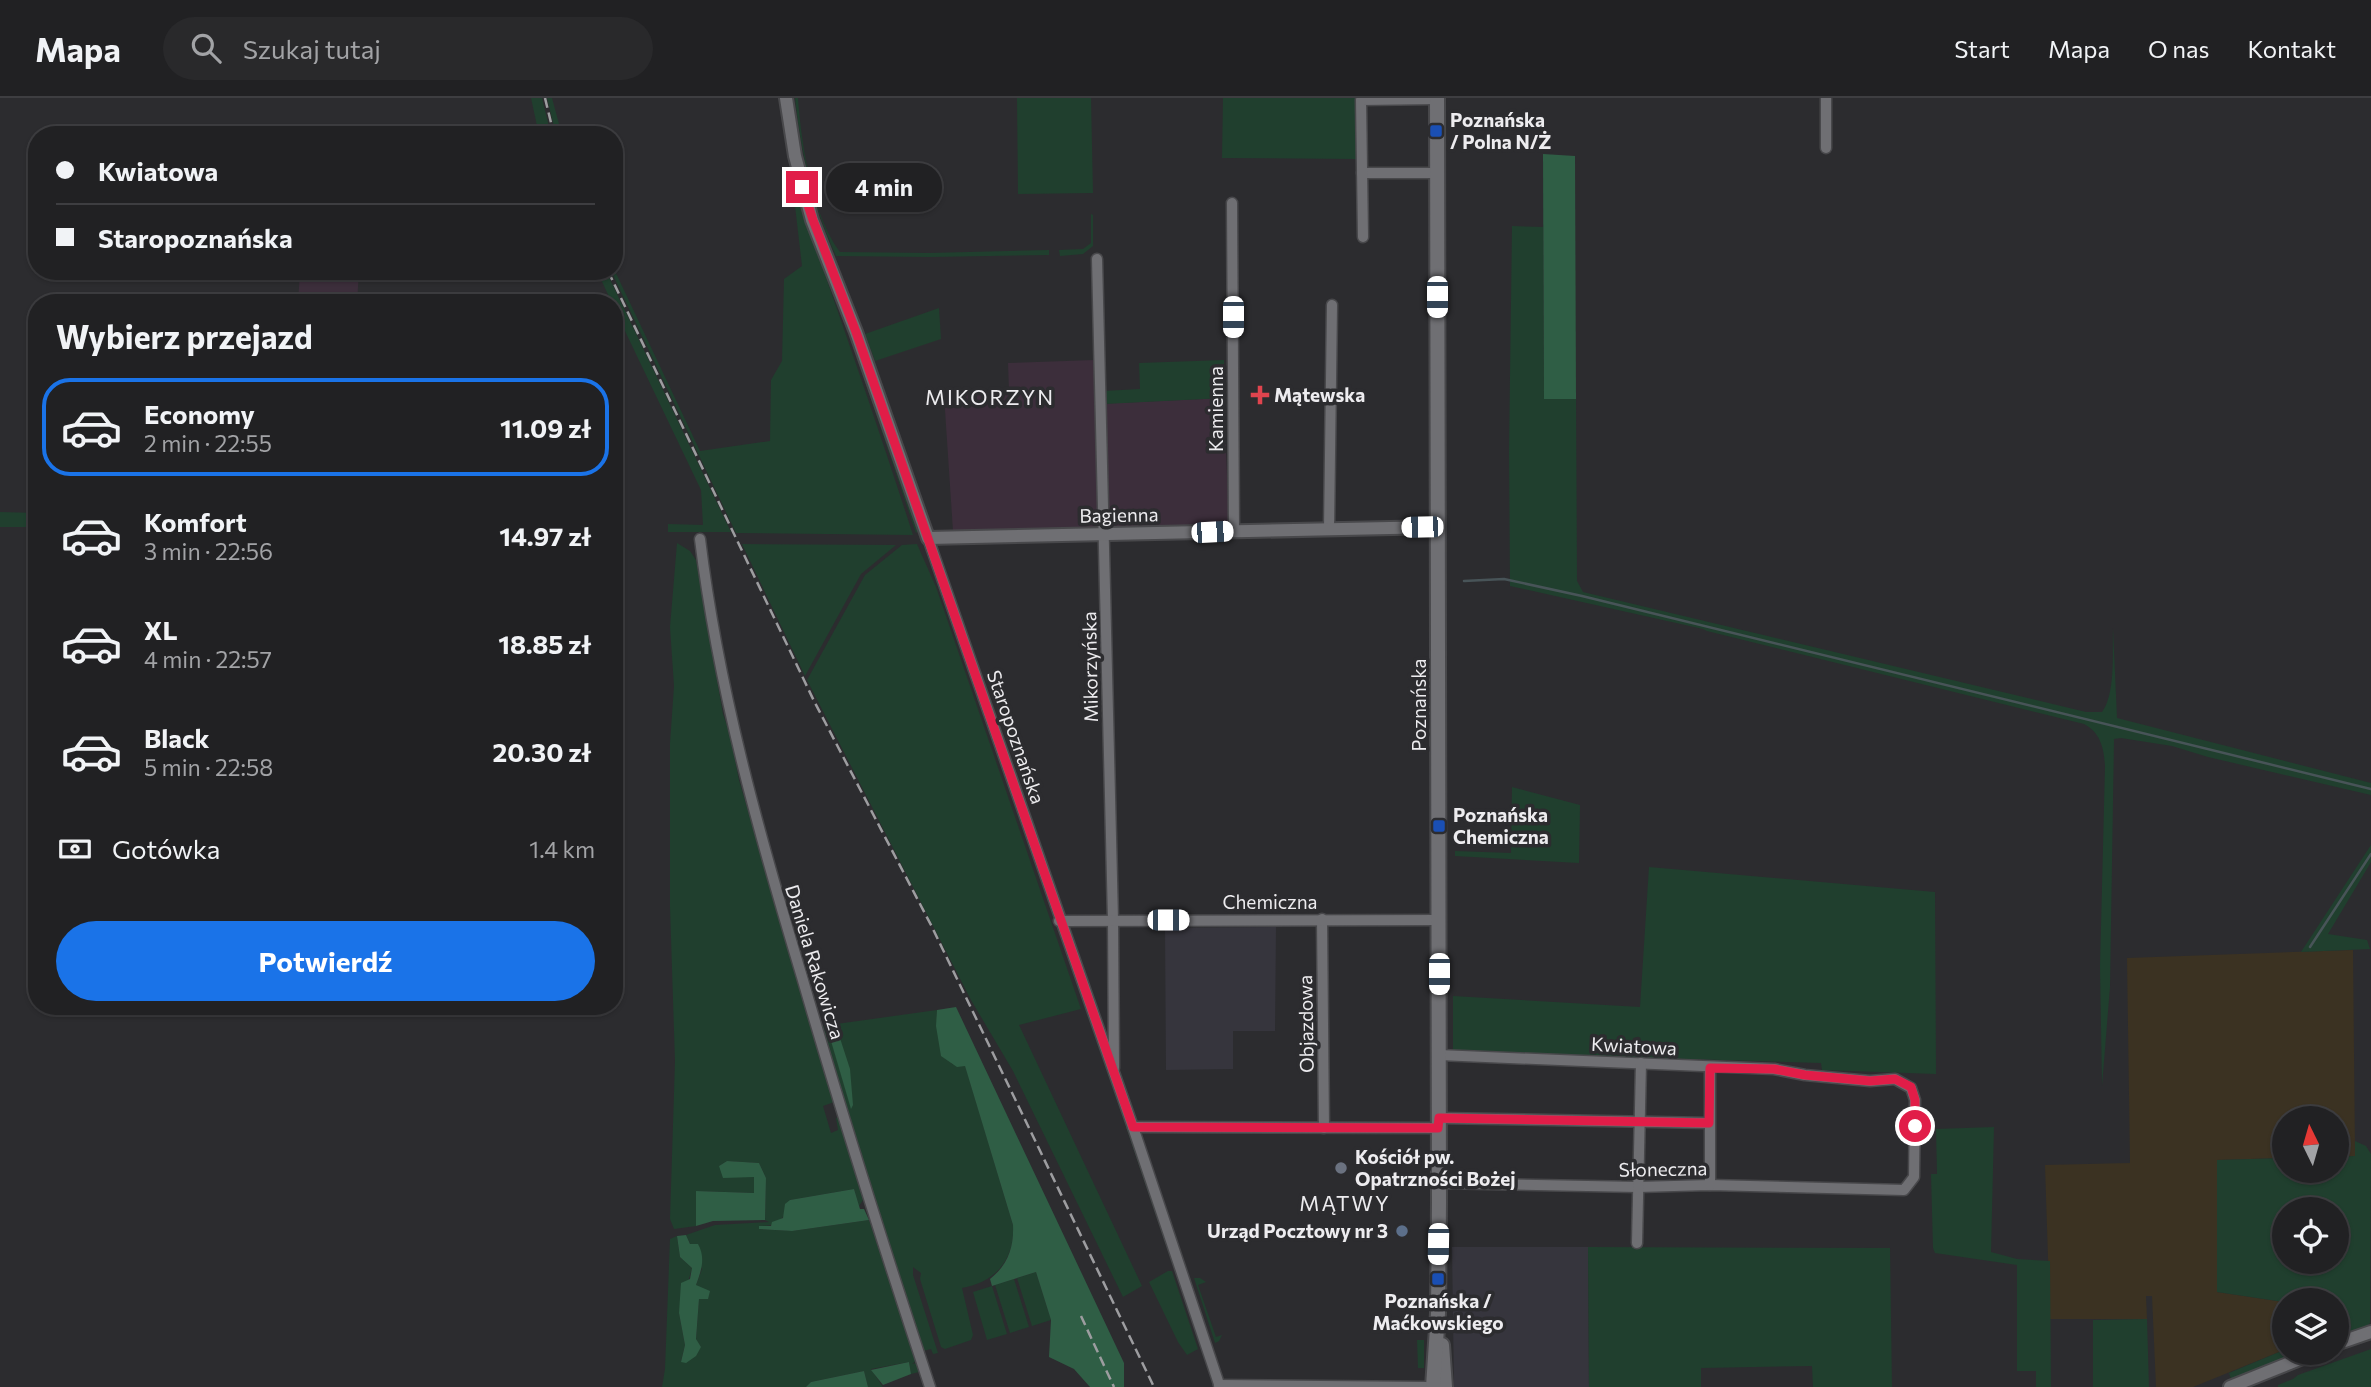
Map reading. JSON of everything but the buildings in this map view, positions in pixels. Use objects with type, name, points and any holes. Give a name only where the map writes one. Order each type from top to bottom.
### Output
[{"type":"main road","name":"Poznańska","points":[[1433,1387],[1438,1313],[1439,1183],[1437,99]]},
{"type":"main road","name":"Poznańska","points":[[1438,1313],[1445,1387]]},
{"type":"street","name":"Staropoznańska","points":[[786,98],[798,171],[813,220],[856,332],[928,538],[1220,1386]]},
{"type":"street","points":[[1826,98],[1826,148]]},
{"type":"street","points":[[1363,237],[1361,100],[1437,99]]},
{"type":"street","points":[[1362,173],[1437,173]]},
{"type":"street","name":"Kamienna","points":[[1231,203],[1234,531]]},
{"type":"street","name":"Mikorzyńska","points":[[1097,259],[1113,920],[1114,1075]]},
{"type":"street","points":[[1329,529],[1332,305]]},
{"type":"street","name":"Bagienna","points":[[928,538],[1438,527]]},
{"type":"street","name":"Daniela Rakowicza","points":[[700,539],[734,726],[757,826],[872,1214],[930,1387]]},
{"type":"street","name":"Objazdowa","points":[[1322,919],[1324,1128]]},
{"type":"street","name":"Chemiczna","points":[[1059,921],[1439,920]]},
{"type":"street","points":[[1100,1036],[1114,1033]]},
{"type":"street","name":"Kwiatowa","points":[[1439,1055],[1774,1069],[1805,1075],[1870,1081],[1895,1079],[1911,1087],[1915,1100],[1914,1177],[1904,1190],[1887,1190]]},
{"type":"street","points":[[1637,1243],[1641,1063]]},
{"type":"street","points":[[1710,1068],[1710,1185]]},
{"type":"street","points":[[1133,1127],[1324,1128],[1439,1123],[1709,1123]]},
{"type":"street","name":"Słoneczna","points":[[1439,1183],[1639,1187],[1710,1185],[1887,1190]]},
{"type":"street","points":[[2349,1340],[2371,1332]]},
{"type":"street","points":[[2230,1387],[2285,1365]]},
{"type":"street","points":[[1220,1386],[1426,1387]]},
{"type":"shaded area","points":[[299,280],[358,280],[358,294],[299,294]]},
{"type":"shaded area","points":[[1094,360],[1096,404],[1224,398],[1229,526],[953,531],[944,395],[1009,391],[1008,363]]},
{"type":"shaded area","points":[[1276,927],[1275,1031],[1233,1031],[1233,1069],[1166,1070],[1165,928]]},
{"type":"shaded area","points":[[2353,950],[2355,1156],[2349,1156],[2349,1106],[2272,1106],[2272,1158],[2217,1160],[2217,1292],[2272,1300],[2272,1355],[2193,1387],[2156,1387],[2152,1296],[2146,1296],[2147,1319],[2050,1319],[2045,1165],[2130,1163],[2127,958]]},
{"type":"shaded area","points":[[1452,1247],[1588,1247],[1589,1387],[1454,1387]]},
{"type":"green space","points":[[531,98],[542,98],[549,126],[537,126]]},
{"type":"green space","points":[[547,98],[552,98],[560,126],[554,126]]},
{"type":"green space","points":[[795,98],[798,98],[805,157],[814,197],[809,179],[801,139]]},
{"type":"green space","points":[[1017,98],[1091,98],[1093,193],[1018,194]]},
{"type":"green space","points":[[1223,98],[1356,98],[1356,159],[1222,158]]},
{"type":"green space","points":[[1543,154],[1575,156],[1576,399],[1544,399]]},
{"type":"green space","points":[[792,180],[913,535],[736,533],[615,280],[619,280],[700,451],[770,441],[771,380],[782,361],[784,279],[802,266]]},
{"type":"green space","points":[[816,203],[830,237],[840,252],[1049,250],[1049,255],[836,256]]},
{"type":"green space","points":[[1091,214],[1093,246],[1083,254],[1060,256],[1059,250],[1083,249],[1091,243]]},
{"type":"green space","points":[[1512,226],[1543,227],[1544,398],[1576,399],[1577,581],[1583,592],[2086,712],[2102,712],[2106,704],[2112,672],[2113,628],[2117,718],[2371,783],[2371,795],[2172,746],[2114,739],[2110,987],[2102,1086],[2100,966],[2105,766],[2101,742],[2090,728],[2084,724],[1703,629],[1510,586]]},
{"type":"green space","points":[[829,275],[919,530],[916,533]]},
{"type":"green space","points":[[601,280],[610,280],[617,294],[608,294]]},
{"type":"green space","points":[[623,306],[731,532],[668,532],[668,524],[703,525],[701,490],[623,327]]},
{"type":"green space","points":[[939,308],[941,339],[875,361],[865,334]]},
{"type":"green space","points":[[1224,360],[1224,398],[1104,404],[1103,391],[1140,389],[1139,363]]},
{"type":"green space","points":[[0,512],[28,513],[28,527],[0,527]]},
{"type":"green space","points":[[677,543],[690,551],[696,560],[723,714],[739,780],[834,1102],[823,1106],[831,1133],[838,1130],[838,1117],[863,1200],[859,1206],[854,1189],[790,1200],[781,1220],[760,1226],[759,1229],[792,1231],[869,1220],[916,1361],[912,1364],[916,1363],[919,1372],[911,1374],[909,1362],[871,1369],[883,1387],[868,1387],[864,1371],[811,1382],[806,1387],[662,1387],[670,1239],[677,1236],[680,1257],[692,1268],[679,1313],[685,1345],[681,1361],[701,1347],[696,1340],[699,1299],[696,1285],[702,1269],[686,1235],[715,1225],[769,1222],[765,1220],[766,1178],[759,1163],[727,1161],[719,1166],[754,1177],[754,1193],[696,1191],[696,1226],[674,1229],[670,1219],[675,1061],[670,907],[670,743],[674,686],[670,627]]},
{"type":"green space","points":[[742,544],[896,545],[861,574],[805,676]]},
{"type":"green space","points":[[917,544],[936,587],[1081,1009],[1019,1025],[1142,1286],[1123,1297],[1013,1071],[971,1000],[807,680],[865,575],[902,545]]},
{"type":"green space","points":[[1512,787],[1580,805],[1579,863],[1455,856],[1455,851],[1511,853]]},
{"type":"green space","points":[[2371,845],[2371,862],[2328,934],[2367,940],[2370,949],[2301,952]]},
{"type":"green space","points":[[1649,867],[1935,892],[1936,1074],[1822,1070],[1821,1063],[1453,1052],[1453,996],[1640,1007]]},
{"type":"green space","points":[[956,1007],[1124,1363],[1124,1387],[1090,1387],[1074,1369],[1049,1357],[1051,1320],[1036,1272],[992,1286],[990,1279],[1009,1255],[1013,1225],[965,1066],[957,1067],[941,1056],[936,1026],[937,1010]]},
{"type":"green space","points":[[937,1010],[939,1031],[948,1058],[952,1064],[965,1065],[1013,1225],[1013,1237],[1007,1258],[994,1274],[962,1288],[973,1335],[971,1340],[945,1349],[941,1347],[920,1279],[921,1273],[913,1267],[913,1275],[938,1353],[933,1354],[931,1349],[923,1351],[871,1191],[822,1026]]},
{"type":"green space","points":[[837,1029],[850,1069],[851,1109],[831,1041]]},
{"type":"green space","points":[[1104,1062],[1174,1260],[1172,1263]]},
{"type":"green space","points":[[1994,1127],[1991,1252],[2017,1259],[2050,1261],[2051,1387],[2036,1387],[2036,1371],[2017,1371],[2017,1265],[1935,1253],[1933,1248],[1931,1174],[1937,1174],[1936,1129]]},
{"type":"green space","points":[[2355,1141],[2366,1146],[2371,1154],[2370,1323],[2349,1334],[2349,1288],[2272,1288],[2272,1300],[2217,1292],[2217,1160],[2272,1158],[2272,1183],[2349,1183],[2349,1156],[2355,1156]]},
{"type":"green space","points":[[727,1161],[759,1163],[766,1178],[765,1220],[713,1221],[696,1226],[696,1191],[754,1193],[754,1177],[723,1178],[719,1166]]},
{"type":"green space","points":[[854,1189],[860,1209],[864,1209],[869,1220],[792,1231],[759,1229],[759,1226],[771,1226],[772,1222],[783,1218],[785,1204],[790,1200]]},
{"type":"green space","points":[[686,1235],[690,1244],[698,1244],[702,1254],[696,1285],[710,1291],[708,1299],[699,1299],[696,1339],[701,1347],[696,1356],[686,1363],[681,1362],[685,1345],[679,1313],[681,1283],[690,1279],[692,1268],[680,1257],[677,1236]]},
{"type":"green space","points":[[1588,1247],[1890,1248],[1892,1387],[1813,1387],[1812,1366],[1701,1368],[1701,1387],[1589,1387]]},
{"type":"green space","points":[[1172,1271],[1198,1349],[1187,1355],[1149,1282]]},
{"type":"green space","points":[[1036,1272],[1051,1320],[1032,1326],[1017,1278]]},
{"type":"green space","points":[[1194,1278],[1206,1282],[1198,1285],[1216,1337],[1222,1335],[1215,1343]]},
{"type":"green space","points":[[1014,1279],[1029,1327],[1010,1333],[995,1285]]},
{"type":"green space","points":[[992,1286],[1007,1334],[987,1340],[973,1292]]},
{"type":"green space","points":[[2147,1319],[2149,1387],[2093,1387],[2093,1320]]},
{"type":"green space","points":[[1417,1340],[1424,1340],[1424,1368],[1418,1368]]},
{"type":"green space","points":[[2371,1349],[2371,1387],[2278,1387],[2298,1375],[2326,1365],[2349,1365],[2349,1357]]},
{"type":"green space","points":[[2272,1355],[2272,1365],[2234,1380],[2229,1373]]},
{"type":"green space","points":[[909,1362],[911,1374],[883,1385],[871,1370]]},
{"type":"green space","points":[[864,1371],[868,1387],[806,1387],[811,1382]]},
{"type":"waterway","points":[[1464,581],[1504,579],[1582,596],[2371,789]]},
{"type":"waterway","points":[[2310,947],[2371,854]]},
{"type":"railway","points":[[545,98],[552,126]]},
{"type":"railway","points":[[612,280],[619,294]]},
{"type":"railway","points":[[623,302],[814,701],[932,927],[1154,1387]]},
{"type":"railway","points":[[1081,1316],[1114,1387]]},
{"type":"place","name":"Poznańska / Polna N/Ż","points":[[1436,131]]},
{"type":"place","name":"Mątewska","points":[[1260,395]]},
{"type":"place","name":"Poznańska Chemiczna","points":[[1439,826]]},
{"type":"place","name":"Kościół pw. Opatrzności Bożej","points":[[1341,1168]]},
{"type":"place","name":"Urząd Pocztowy nr 3","points":[[1402,1231]]},
{"type":"place","name":"Poznańska / Maćkowskiego","points":[[1438,1279]]},
{"type":"district","name":"MIKORZYN","points":[[990,398]]},
{"type":"district","name":"MĄTWY","points":[[1345,1204]]},
{"type":"route","points":[[802,187],[856,332],[1060,924],[1133,1127],[1438,1128],[1439,1118],[1709,1123],[1710,1068],[1774,1069],[1805,1075],[1870,1081],[1895,1079],[1911,1087],[1915,1100],[1915,1126]]}]
